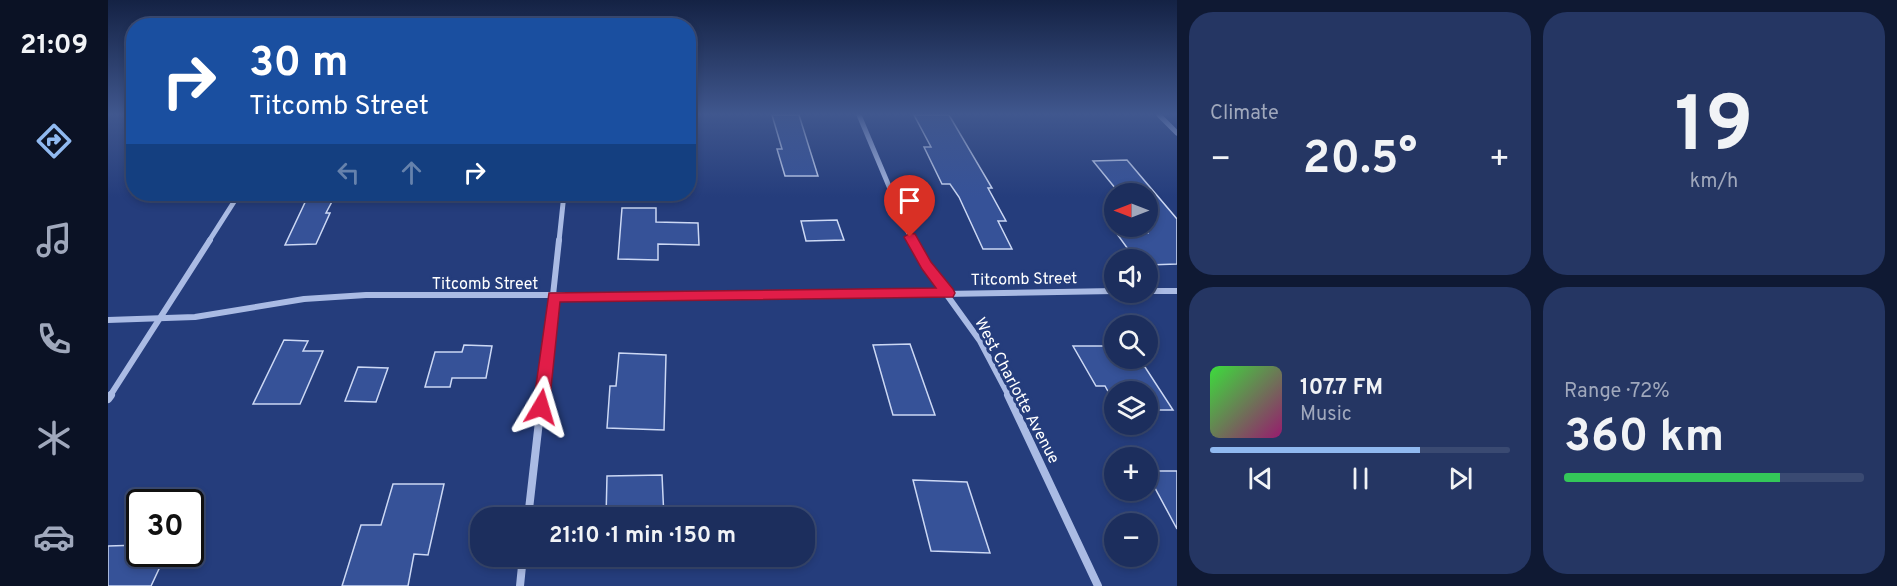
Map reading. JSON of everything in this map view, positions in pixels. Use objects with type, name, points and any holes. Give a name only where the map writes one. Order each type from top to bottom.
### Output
[{"type":"street","name":"West Charlotte Avenue","points":[[870,142],[910,237],[927,266],[980,341],[1028,433],[1098,586]]},
{"type":"street","points":[[108,399],[235,201]]},
{"type":"street","points":[[529,507],[563,201]]},
{"type":"street","name":"Titcomb Street","points":[[108,320],[195,317],[304,299],[366,295],[554,297],[1104,291]]},
{"type":"street","points":[[1158,291],[1177,291]]},
{"type":"street","points":[[520,586],[523,567]]},
{"type":"building","points":[[780,142],[808,142],[818,176],[785,176],[777,149],[782,149]]},
{"type":"building","points":[[929,142],[965,142],[992,188],[988,188],[1006,221],[998,221],[1012,249],[983,249],[959,197],[950,184],[942,184],[924,147],[931,147]]},
{"type":"building","points":[[1127,160],[1146,183],[1111,183],[1093,161]]},
{"type":"building","points":[[1158,197],[1177,219],[1177,264],[1158,265],[1158,249],[1128,249],[1119,237],[1158,237]]},
{"type":"building","points":[[306,201],[332,201],[326,213],[330,213],[316,244],[285,245]]},
{"type":"building","points":[[622,208],[656,208],[656,222],[698,223],[699,245],[658,244],[658,260],[618,259]]},
{"type":"building","points":[[837,220],[844,240],[806,241],[801,221]]},
{"type":"building","points":[[284,340],[308,341],[303,351],[323,351],[300,404],[253,404]]},
{"type":"building","points":[[910,344],[935,415],[893,415],[873,345]]},
{"type":"building","points":[[464,345],[492,346],[486,378],[452,378],[450,387],[425,387],[435,352],[462,352]]},
{"type":"building","points":[[1073,346],[1104,346],[1104,369],[1146,369],[1154,381],[1104,381],[1104,386],[1096,386]]},
{"type":"building","points":[[619,353],[666,355],[664,430],[607,428],[610,386],[616,386]]},
{"type":"building","points":[[358,367],[388,368],[376,402],[345,401]]},
{"type":"building","points":[[1158,387],[1173,410],[1158,410]]},
{"type":"building","points":[[1158,471],[1177,471],[1177,529],[1158,494]]},
{"type":"building","points":[[662,475],[663,507],[606,507],[607,476]]},
{"type":"building","points":[[913,480],[967,482],[990,553],[931,551]]},
{"type":"building","points":[[393,484],[444,484],[428,555],[414,554],[408,586],[342,586],[361,525],[381,525]]},
{"type":"building","points":[[126,545],[126,567],[160,567],[151,586],[108,586],[108,546]]},
{"type":"route","points":[[541,407],[554,297],[948,293],[927,266],[910,237]]}]
